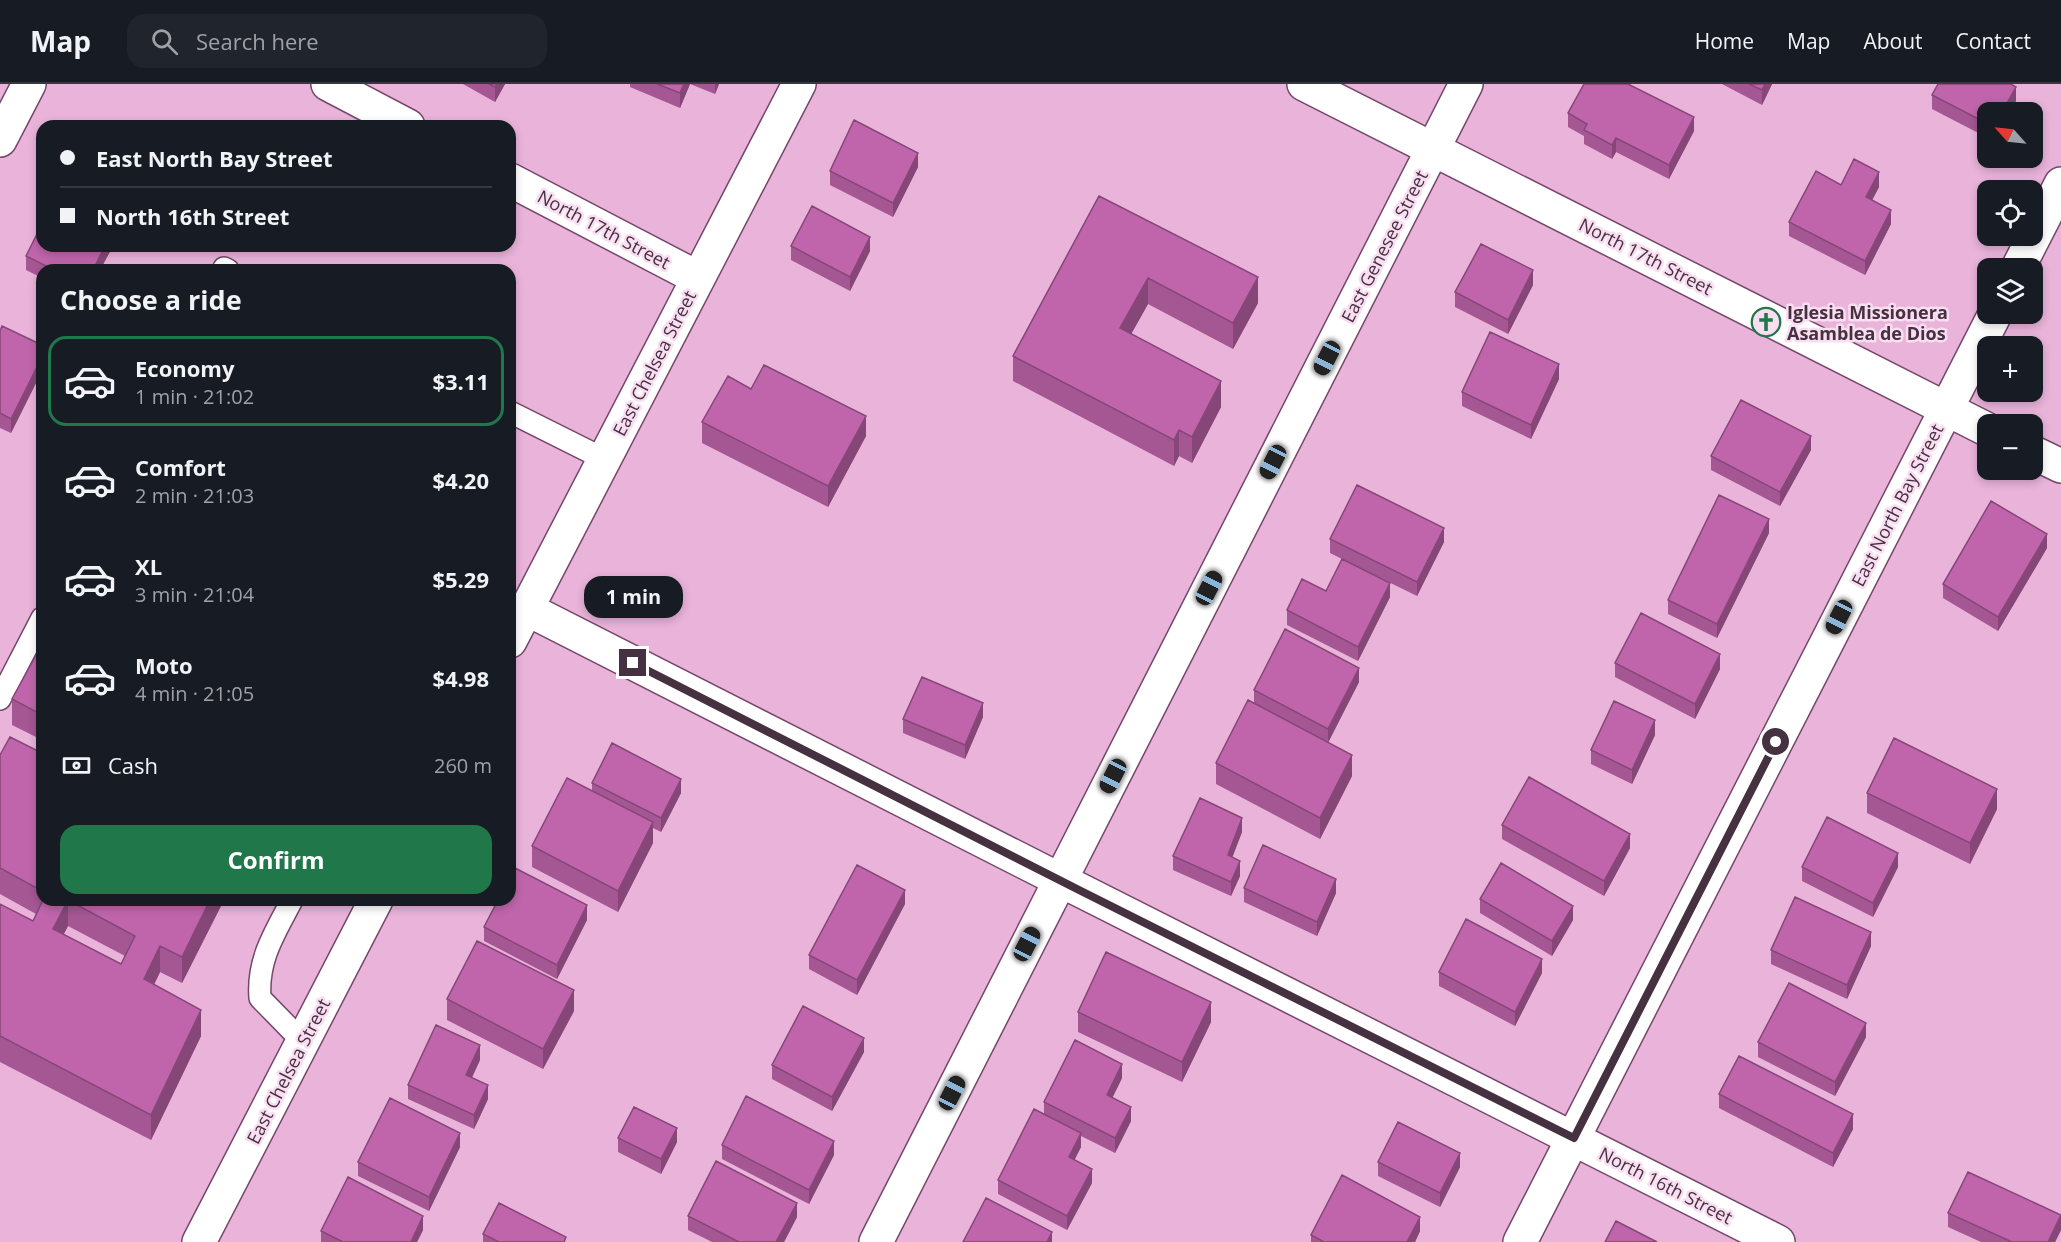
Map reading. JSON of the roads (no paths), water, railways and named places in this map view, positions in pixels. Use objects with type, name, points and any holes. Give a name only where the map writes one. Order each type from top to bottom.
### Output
[{"type":"street","points":[[0,140],[29,84]]},
{"type":"street","points":[[328,84],[397,120]]},
{"type":"street","name":"East Chelsea Street","points":[[516,630],[799,84]]},
{"type":"street","name":"North 17th Street","points":[[1304,84],[1977,424]]},
{"type":"street","name":"East Genesee Street","points":[[876,1242],[1467,84]]},
{"type":"street","name":"North 17th Street","points":[[516,183],[698,278]]},
{"type":"street","points":[[2023,258],[2061,184]]},
{"type":"street","name":"East North Bay Street","points":[[1520,1242],[1990,324]]},
{"type":"street","points":[[2043,457],[2061,466]]},
{"type":"street","name":"North 16th Street","points":[[527,609],[1778,1242]]},
{"type":"street","name":"East Chelsea Street","points":[[199,1242],[373,906]]},
{"type":"lane","points":[[516,415],[604,459]]},
{"type":"lane","points":[[0,699],[36,630]]},
{"type":"lane","points":[[289,906],[266,951],[258,980],[260,998],[303,1042]]},
{"type":"place","name":"Iglesia Missionera Asamblea de Dios","points":[[1766,322]]}]
